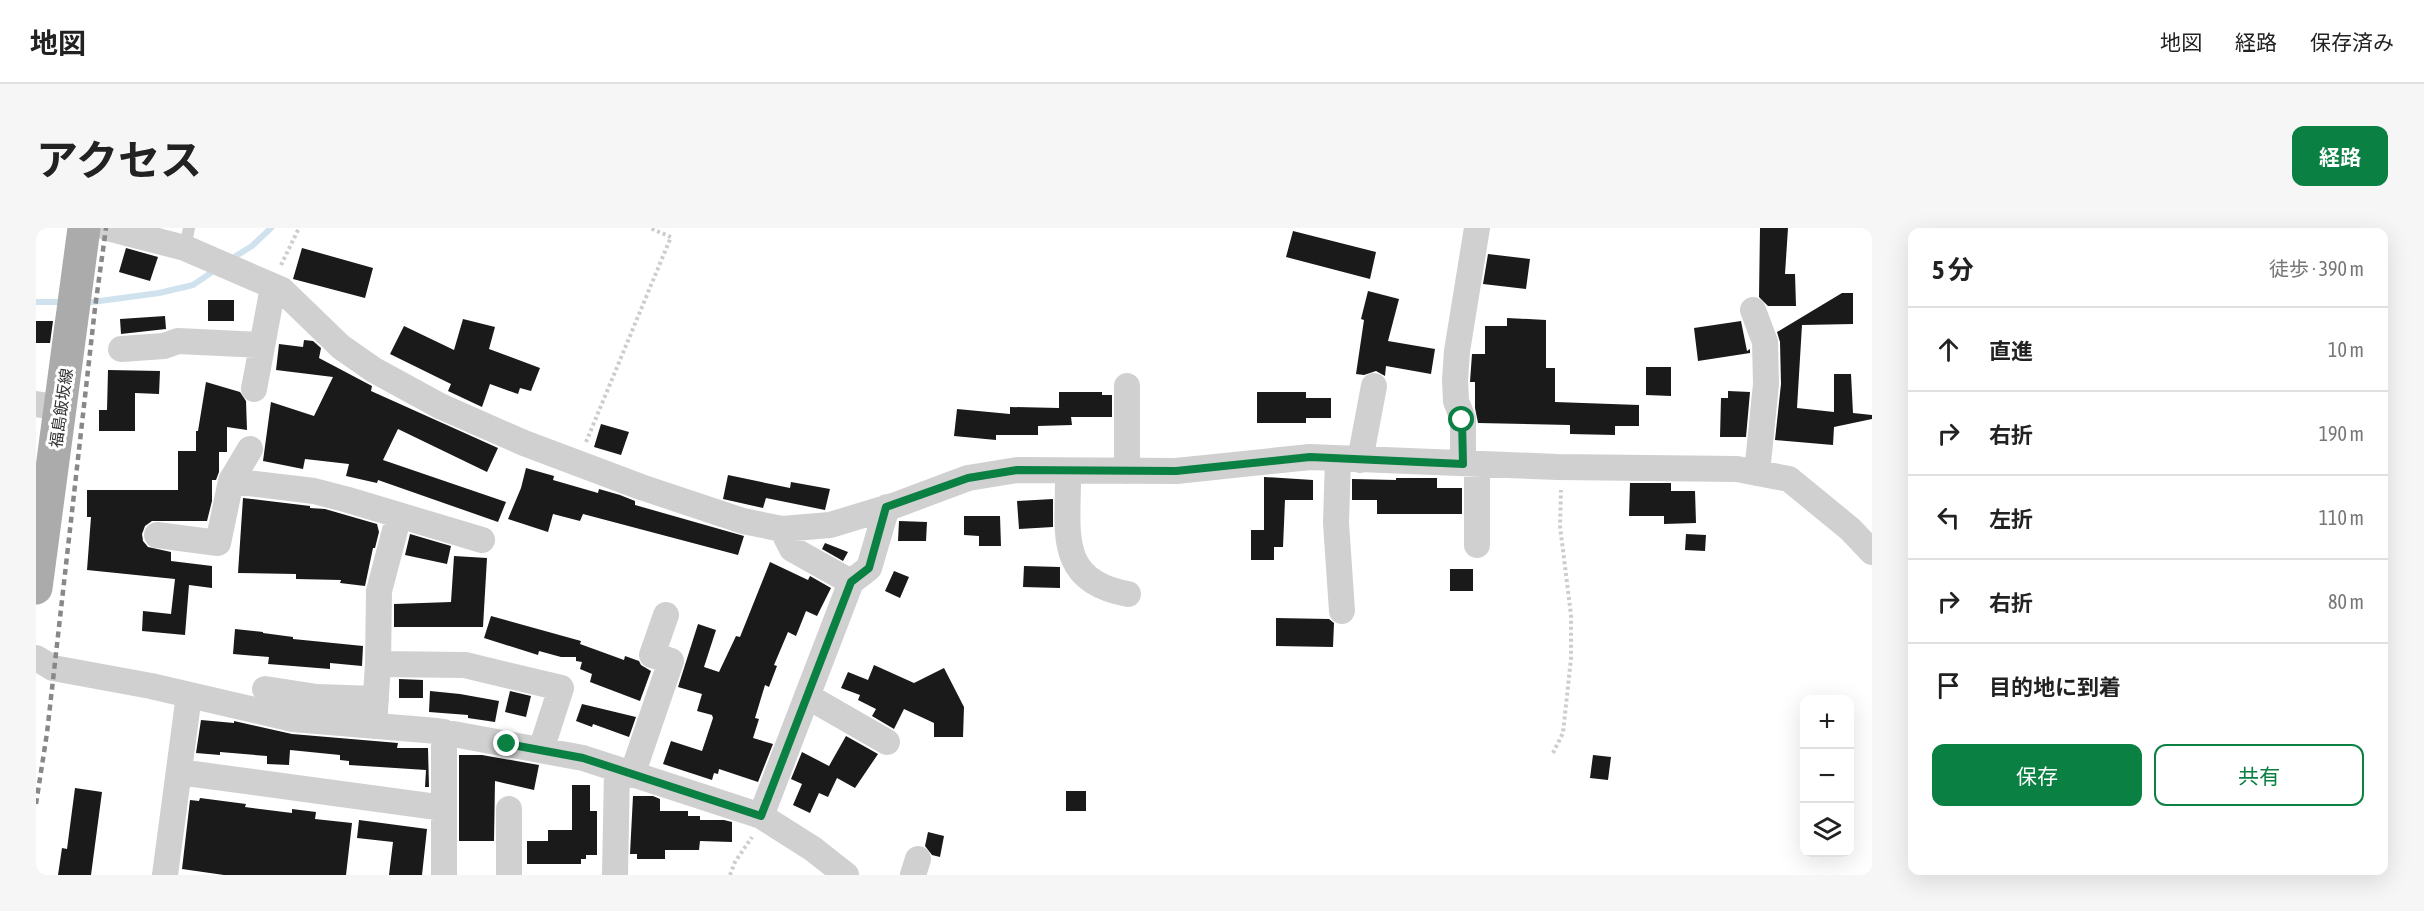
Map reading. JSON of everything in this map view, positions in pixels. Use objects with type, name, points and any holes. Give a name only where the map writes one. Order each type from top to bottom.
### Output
[{"type":"main road","name":"福島飯坂線","points":[[36,588],[49,406],[75,298],[84,228]]},
{"type":"street","points":[[108,228],[193,244],[244,274],[282,290],[341,347],[374,370],[440,406],[577,464],[743,521],[782,529],[830,525],[968,478],[1017,470],[1176,471],[1310,457],[1562,467],[1737,469],[1789,479],[1850,529],[1872,552]]},
{"type":"street","points":[[1477,228],[1457,351],[1455,380],[1456,402],[1462,420],[1470,464],[1477,546]]},
{"type":"street","points":[[254,389],[273,286]]},
{"type":"street","points":[[1753,310],[1765,342],[1763,417],[1756,473]]},
{"type":"street","points":[[121,349],[164,346],[178,341],[262,345]]},
{"type":"street","points":[[1127,386],[1127,471]]},
{"type":"street","points":[[1342,611],[1336,523],[1349,459],[1374,386]]},
{"type":"street","points":[[157,535],[218,543],[231,481],[250,449]]},
{"type":"street","points":[[1068,471],[1069,545],[1072,560],[1093,584],[1128,594]]},
{"type":"street","points":[[231,481],[314,492],[482,540]]},
{"type":"street","points":[[761,816],[851,582],[869,568],[886,507]]},
{"type":"street","points":[[374,726],[379,591],[399,515]]},
{"type":"street","points":[[782,529],[792,549],[851,582]]},
{"type":"street","points":[[615,875],[625,772],[671,661],[652,655],[666,615]]},
{"type":"street","points":[[36,658],[53,668],[189,695],[293,719],[444,732],[583,758],[761,816],[813,849],[846,875]]},
{"type":"street","points":[[378,664],[465,665],[561,688],[541,750]]},
{"type":"street","points":[[265,689],[316,698],[376,699]]},
{"type":"street","points":[[165,875],[189,695]]},
{"type":"street","points":[[807,696],[887,742]]},
{"type":"street","points":[[444,732],[444,875]]},
{"type":"street","points":[[179,772],[444,808]]},
{"type":"street","points":[[509,809],[509,875]]},
{"type":"path","points":[[273,286],[299,228]]},
{"type":"path","points":[[577,464],[671,237],[650,228]]},
{"type":"path","points":[[1553,753],[1563,733],[1571,658],[1571,615],[1560,526],[1562,467]]},
{"type":"path","points":[[730,875],[735,862],[755,832],[761,816]]},
{"type":"building","points":[[1760,228],[1788,228],[1785,274],[1795,274],[1796,306],[1768,306],[1759,297]]},
{"type":"building","points":[[1293,231],[1376,252],[1370,279],[1286,257]]},
{"type":"building","points":[[126,248],[158,257],[150,281],[119,272]]},
{"type":"building","points":[[302,248],[373,268],[365,298],[293,279]]},
{"type":"building","points":[[1488,254],[1530,259],[1526,289],[1483,284]]},
{"type":"building","points":[[1368,291],[1399,299],[1388,341],[1435,349],[1431,374],[1386,366],[1385,376],[1376,371],[1364,375],[1356,374],[1364,320],[1361,319]]},
{"type":"building","points":[[1842,293],[1853,293],[1853,324],[1802,325],[1797,408],[1834,412],[1834,374],[1851,374],[1853,413],[1872,415],[1872,419],[1834,427],[1833,445],[1775,440],[1781,384],[1780,342],[1777,332]]},
{"type":"building","points":[[208,300],[234,300],[234,321],[208,321]]},
{"type":"building","points":[[165,316],[166,329],[121,334],[120,319]]},
{"type":"building","points":[[1507,318],[1546,320],[1546,368],[1555,368],[1555,402],[1639,405],[1639,426],[1615,426],[1615,435],[1570,434],[1570,425],[1478,423],[1475,408],[1475,382],[1470,382],[1472,354],[1485,354],[1485,326],[1507,326]]},
{"type":"building","points":[[463,319],[495,327],[489,349],[540,368],[531,391],[520,388],[518,394],[490,384],[482,407],[448,391],[451,384],[390,354],[404,326],[454,350]]},
{"type":"building","points":[[36,321],[53,321],[50,343],[36,343]]},
{"type":"building","points":[[1741,321],[1747,351],[1750,349],[1750,353],[1698,361],[1694,328]]},
{"type":"building","points":[[304,340],[313,341],[321,348],[319,358],[372,386],[371,391],[498,448],[487,472],[398,429],[383,460],[506,502],[498,522],[378,480],[377,483],[346,476],[349,464],[305,459],[303,469],[263,461],[271,402],[314,416],[333,377],[276,370],[279,344],[303,347]]},
{"type":"building","points":[[1646,367],[1671,367],[1671,396],[1646,395]]},
{"type":"building","points":[[108,370],[160,371],[159,394],[135,393],[135,431],[99,431],[99,410],[107,410]]},
{"type":"building","points":[[206,382],[240,392],[246,401],[247,430],[227,427],[227,452],[219,452],[219,472],[216,480],[212,480],[212,501],[207,521],[152,521],[145,526],[142,534],[143,541],[148,547],[171,552],[171,561],[212,566],[212,588],[189,585],[185,635],[142,631],[143,611],[171,614],[175,579],[87,570],[91,517],[87,517],[87,490],[178,490],[178,451],[196,451],[196,431],[198,431]]},
{"type":"building","points":[[1728,391],[1750,392],[1746,437],[1720,437],[1721,398],[1728,398]]},
{"type":"building","points":[[1059,392],[1102,392],[1102,395],[1112,395],[1112,417],[1071,417],[1072,425],[1038,426],[1038,435],[996,435],[996,440],[954,436],[957,409],[1010,414],[1010,407],[1059,408]]},
{"type":"building","points":[[1257,392],[1306,392],[1306,398],[1331,398],[1331,418],[1306,418],[1306,423],[1257,423]]},
{"type":"building","points":[[601,424],[629,432],[621,455],[594,447]]},
{"type":"building","points":[[526,468],[554,476],[553,480],[598,493],[599,489],[620,495],[635,501],[635,505],[744,536],[738,555],[583,514],[580,521],[553,514],[548,532],[508,519],[521,488]]},
{"type":"building","points":[[728,475],[790,488],[791,482],[830,489],[825,510],[766,498],[763,508],[723,499]]},
{"type":"building","points":[[1264,477],[1313,480],[1313,500],[1285,500],[1283,547],[1274,547],[1274,560],[1251,560],[1251,530],[1264,530]]},
{"type":"building","points":[[1396,478],[1437,478],[1437,488],[1462,488],[1462,514],[1377,514],[1377,500],[1352,500],[1352,479],[1396,480]]},
{"type":"building","points":[[1630,483],[1671,483],[1671,491],[1695,491],[1696,523],[1664,524],[1664,516],[1629,516]]},
{"type":"building","points":[[243,498],[310,506],[310,508],[325,509],[377,524],[379,532],[365,586],[340,583],[341,580],[296,579],[296,574],[238,573]]},
{"type":"building","points":[[1053,499],[1053,527],[1019,529],[1017,501]]},
{"type":"building","points":[[964,516],[1000,516],[1001,546],[979,546],[979,536],[964,535]]},
{"type":"building","points":[[899,521],[927,522],[926,541],[898,541]]},
{"type":"building","points":[[410,534],[451,546],[447,564],[405,555]]},
{"type":"building","points":[[1686,534],[1706,535],[1705,551],[1685,550]]},
{"type":"building","points":[[825,543],[848,552],[843,561],[822,549]]},
{"type":"building","points":[[454,556],[487,558],[483,627],[394,627],[394,604],[451,602]]},
{"type":"building","points":[[770,562],[808,580],[810,576],[831,588],[817,616],[806,611],[796,636],[788,632],[774,665],[777,666],[769,687],[765,685],[755,718],[759,719],[753,738],[773,744],[758,782],[719,769],[718,774],[714,773],[712,780],[663,764],[671,741],[702,751],[713,718],[712,715],[697,711],[702,694],[678,687],[698,624],[716,630],[704,667],[719,672],[736,636],[740,637]]},
{"type":"building","points":[[1024,566],[1060,567],[1060,588],[1023,587]]},
{"type":"building","points":[[1450,569],[1473,569],[1473,591],[1450,591]]},
{"type":"building","points":[[894,571],[909,577],[900,598],[885,591]]},
{"type":"building","points":[[491,616],[581,641],[580,644],[624,660],[625,656],[639,661],[651,671],[640,701],[590,682],[592,674],[580,669],[582,662],[576,661],[576,657],[561,657],[539,651],[538,655],[484,638]]},
{"type":"building","points":[[1276,618],[1329,619],[1334,623],[1333,647],[1276,646]]},
{"type":"building","points":[[235,629],[293,637],[293,639],[363,646],[362,666],[330,663],[330,669],[268,664],[269,657],[233,654]]},
{"type":"building","points":[[874,665],[914,683],[944,668],[964,707],[963,737],[934,737],[934,723],[904,709],[894,729],[872,716],[876,709],[858,700],[860,695],[841,688],[848,672],[868,680]]},
{"type":"building","points":[[399,679],[423,680],[423,698],[399,698]]},
{"type":"building","points":[[430,691],[499,701],[495,722],[468,718],[468,715],[429,712]]},
{"type":"building","points":[[510,691],[531,696],[526,717],[505,712]]},
{"type":"building","points":[[582,704],[636,717],[629,737],[593,724],[592,727],[576,721]]},
{"type":"building","points":[[201,720],[234,723],[234,721],[292,734],[398,743],[397,748],[428,748],[429,787],[425,787],[426,770],[349,765],[349,761],[340,760],[340,755],[290,750],[289,765],[267,764],[267,756],[220,752],[220,755],[196,753]]},
{"type":"building","points":[[846,736],[878,754],[855,788],[837,778],[828,797],[819,793],[810,813],[793,805],[802,784],[791,779],[802,752],[829,766]]},
{"type":"building","points":[[459,755],[482,755],[539,765],[534,790],[495,781],[494,841],[459,841]]},
{"type":"building","points":[[1593,755],[1611,757],[1608,780],[1590,778]]},
{"type":"building","points":[[572,785],[590,785],[590,811],[597,811],[597,855],[586,855],[586,859],[581,859],[581,864],[527,864],[527,841],[548,841],[548,830],[572,830]]},
{"type":"building","points":[[75,788],[102,792],[91,875],[58,875],[62,848],[67,849]]},
{"type":"building","points":[[1066,791],[1086,791],[1086,811],[1066,811]]},
{"type":"building","points":[[633,796],[653,796],[660,799],[660,811],[688,811],[688,816],[700,816],[700,820],[732,822],[732,842],[700,841],[699,850],[665,850],[665,859],[637,859],[637,854],[630,854]]},
{"type":"building","points":[[200,798],[292,813],[292,809],[316,812],[315,819],[352,823],[346,875],[224,875],[182,869],[190,800],[199,801]]},
{"type":"building","points":[[359,820],[427,829],[422,875],[389,875],[393,842],[357,838]]},
{"type":"building","points":[[928,832],[944,836],[940,857],[932,855],[925,846]]},
{"type":"waterway","points":[[231,259],[252,246],[271,228]]},
{"type":"waterway","points":[[85,303],[159,293],[193,285],[215,270]]},
{"type":"waterway","points":[[36,302],[65,302]]},
{"type":"railway","points":[[36,804],[47,733],[106,228]]},
{"type":"route","points":[[507,744],[583,758],[761,816],[851,582],[869,568],[886,507],[968,478],[1017,470],[1176,471],[1310,457],[1463,464],[1462,420]]}]
